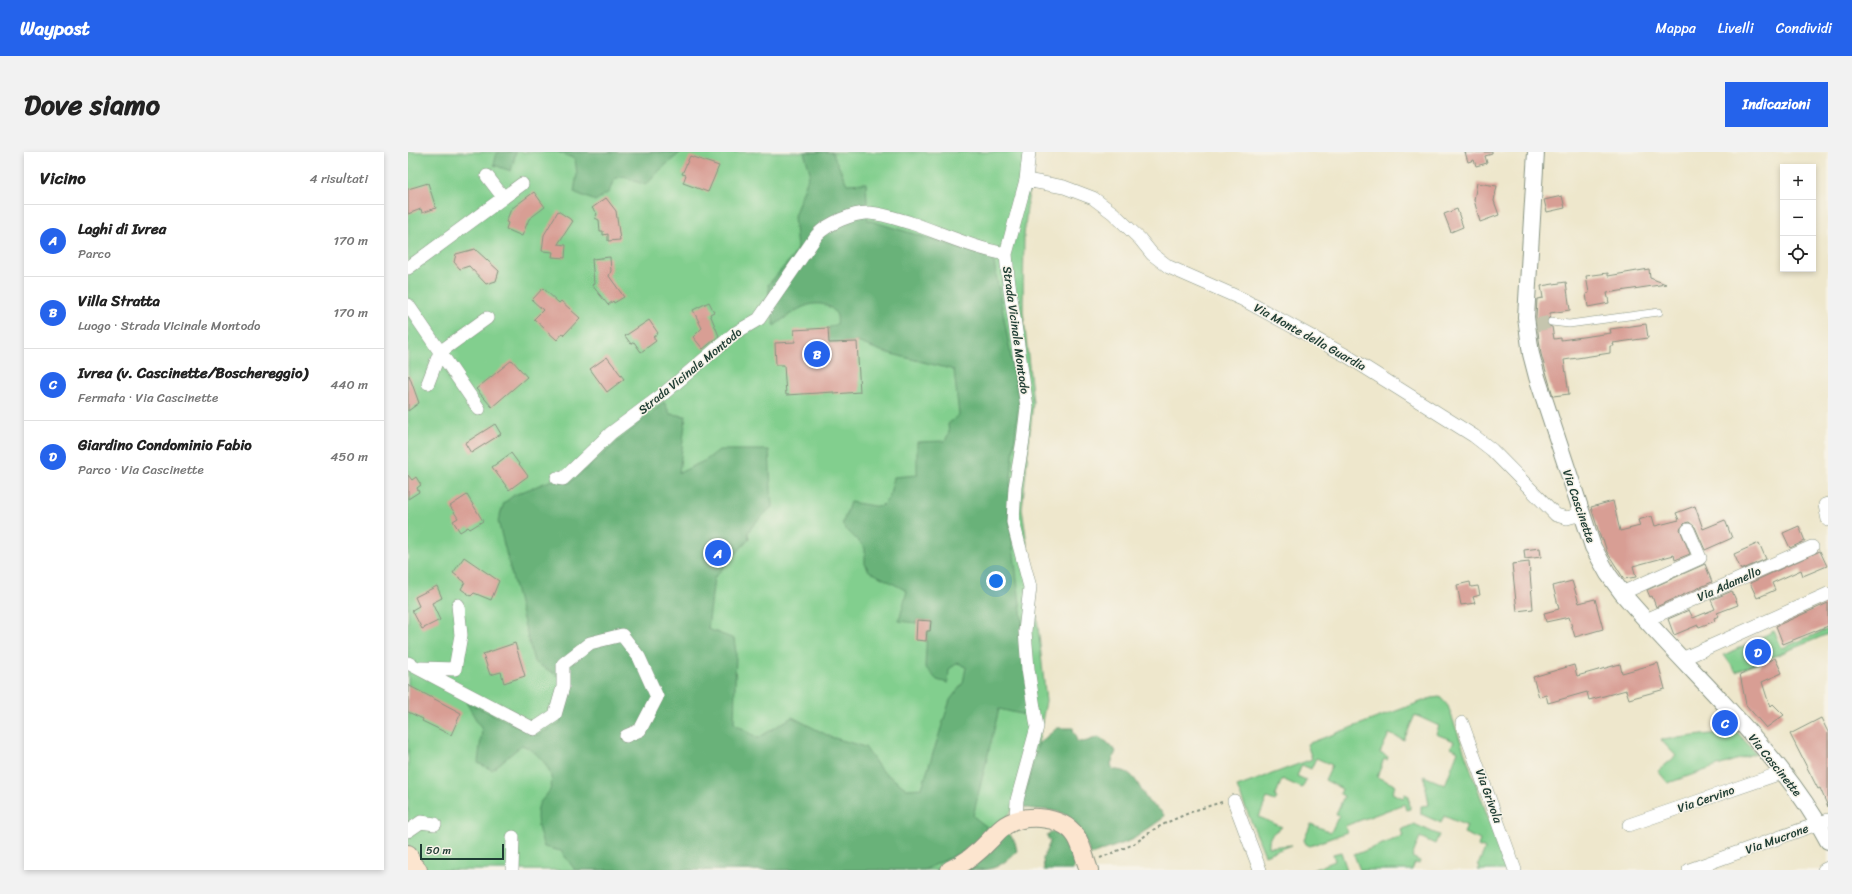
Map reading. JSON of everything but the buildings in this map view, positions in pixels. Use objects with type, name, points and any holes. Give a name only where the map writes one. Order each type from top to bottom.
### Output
[{"type":"main road","points":[[950,870],[975,854],[1002,827],[1016,819],[1028,816],[1042,817],[1068,828],[1076,836],[1088,867]]},
{"type":"main road","points":[[408,854],[413,865],[418,870]]},
{"type":"street","points":[[1006,254],[1026,180],[1029,152]]},
{"type":"street","name":"Via Cascinette","points":[[1536,152],[1527,298],[1537,377],[1593,548],[1608,574],[1622,593],[1784,772],[1814,813],[1824,822],[1828,841]]},
{"type":"street","points":[[487,176],[503,197]]},
{"type":"street","name":"Via Monte della Guardia","points":[[1026,180],[1064,187],[1093,198],[1113,213],[1140,239],[1152,254],[1169,267],[1242,299],[1347,356],[1486,445],[1556,515],[1566,518],[1581,514]]},
{"type":"street","points":[[408,268],[522,184]]},
{"type":"street","name":"Strada Vicinale Montodo","points":[[557,478],[563,479],[610,433],[662,396],[735,333],[760,319],[817,235],[824,228],[848,218],[868,213],[890,216],[986,250],[1006,254],[1008,278],[1027,407],[1015,487],[1013,522],[1030,588],[1025,631],[1028,669],[1037,727],[1017,800],[1016,819]]},
{"type":"street","points":[[408,305],[479,409]]},
{"type":"street","points":[[428,383],[440,352],[487,318]]},
{"type":"street","points":[[1828,504],[1825,505],[1828,520]]},
{"type":"street","points":[[1622,593],[1700,558],[1688,530]]},
{"type":"street","name":"Via Adamello","points":[[1646,620],[1812,547]]},
{"type":"street","points":[[1682,659],[1828,594]]},
{"type":"street","points":[[413,666],[455,669],[461,635],[458,605]]},
{"type":"street","points":[[413,666],[534,729],[555,715],[563,687],[563,664],[590,643],[622,635],[639,657],[657,697],[640,730],[626,736]]},
{"type":"street","name":"Via Grivola","points":[[1462,723],[1515,870]]},
{"type":"street","name":"Via Cervino","points":[[1629,825],[1784,772]]},
{"type":"street","points":[[1234,801],[1260,870]]},
{"type":"street","points":[[408,831],[421,822],[435,824]]},
{"type":"street","name":"Via Mucrone","points":[[1689,870],[1824,822]]},
{"type":"street","points":[[512,870],[513,838]]},
{"type":"street","points":[[1824,870],[1828,868]]},
{"type":"lane","points":[[1551,322],[1569,324],[1659,312]]},
{"type":"path","points":[[1088,867],[1134,844],[1153,830],[1175,819],[1218,802],[1234,801]]},
{"type":"green space","points":[[408,152],[1033,152],[1024,236],[1023,311],[1033,402],[1022,509],[1035,598],[1046,701],[1029,790],[963,870],[408,870]]},
{"type":"green space","points":[[497,152],[516,152],[511,171],[494,165]]},
{"type":"green space","points":[[558,152],[681,152],[660,170],[646,185],[624,176],[614,179],[609,192],[595,201],[574,192],[577,174],[575,159]]},
{"type":"green space","points":[[804,152],[832,152],[847,184],[866,183],[868,220],[993,258],[1019,400],[1008,506],[1034,717],[999,709],[973,816],[987,827],[973,847],[924,870],[575,870],[561,851],[544,847],[538,828],[537,813],[539,805],[550,790],[552,781],[548,768],[539,756],[522,745],[492,770],[478,763],[482,730],[466,702],[537,735],[560,723],[567,698],[569,682],[534,662],[498,521],[504,503],[514,495],[552,480],[569,483],[664,402],[670,414],[686,416],[679,473],[706,460],[719,450],[769,450],[772,507],[755,523],[748,532],[749,539],[714,578],[708,629],[734,639],[736,652],[734,723],[758,738],[792,717],[831,737],[865,747],[881,770],[907,789],[922,788],[950,700],[963,683],[966,667],[958,663],[949,669],[948,683],[937,680],[925,667],[927,631],[930,631],[931,621],[917,620],[917,623],[899,621],[907,591],[869,571],[865,564],[865,548],[842,525],[850,502],[880,507],[889,498],[894,477],[917,475],[917,442],[945,441],[949,433],[948,424],[959,415],[954,370],[884,352],[857,342],[829,343],[828,328],[837,324],[837,317],[836,313],[831,308],[824,305],[816,304],[801,308],[774,326],[768,285],[794,255],[797,248],[794,216],[810,172]]},
{"type":"green space","points":[[1828,629],[1828,634],[1736,672],[1724,655],[1774,631],[1782,648]]},
{"type":"green space","points":[[1440,697],[1448,706],[1507,870],[1478,870],[1480,867],[1478,865],[1485,849],[1478,846],[1480,840],[1464,833],[1467,826],[1444,816],[1441,823],[1421,814],[1421,806],[1429,805],[1424,776],[1445,785],[1458,751],[1451,747],[1454,741],[1436,734],[1439,726],[1415,715],[1404,740],[1389,734],[1380,753],[1388,757],[1387,760],[1384,759],[1377,777],[1395,785],[1392,793],[1403,798],[1405,794],[1409,796],[1410,809],[1406,810],[1404,804],[1345,826],[1347,832],[1310,846],[1306,844],[1304,840],[1311,824],[1331,832],[1339,815],[1336,814],[1344,796],[1340,794],[1342,789],[1325,780],[1332,765],[1316,758],[1311,769],[1302,765],[1297,776],[1306,780],[1302,788],[1282,779],[1275,797],[1277,798],[1275,801],[1267,798],[1259,817],[1282,827],[1270,837],[1269,847],[1292,845],[1265,855],[1237,787],[1312,759],[1307,744],[1431,698]]},
{"type":"green space","points":[[1057,728],[1073,728],[1074,733],[1077,736],[1076,740],[1081,742],[1098,737],[1107,742],[1116,751],[1111,764],[1113,770],[1121,770],[1131,775],[1148,801],[1164,815],[1162,819],[1132,840],[1091,855],[1076,824],[1070,818],[1062,813],[1026,808],[1022,805],[1038,744]]},
{"type":"green space","points":[[1736,731],[1756,753],[1668,783],[1658,771],[1676,756],[1661,740]]},
{"type":"green space","points":[[1414,824],[1439,835],[1435,844],[1420,837],[1412,857],[1420,861],[1419,864],[1415,863],[1412,870],[1360,870],[1354,855],[1403,836],[1401,830]]},
{"type":"green space","points":[[1056,829],[1068,839],[1078,858],[1073,870],[1044,870],[1043,858],[1050,842],[1047,836]]},
{"type":"green space","points":[[1008,832],[1015,842],[1017,851],[994,868],[964,870]]},
{"type":"green space","points":[[1341,852],[1347,870],[1312,870],[1335,861],[1333,854]]},
{"type":"tunnel","points":[[1536,325],[1551,322]]},
{"type":"place","name":"Villa Stratta","points":[[817,354]]},
{"type":"place","name":"Laghi di Ivrea","points":[[718,553]]},
{"type":"place","name":"Giardino Condominio Fabio","points":[[1758,652]]},
{"type":"place","name":"Ivrea (v. Cascinette/Boschereggio)","points":[[1725,723]]}]
